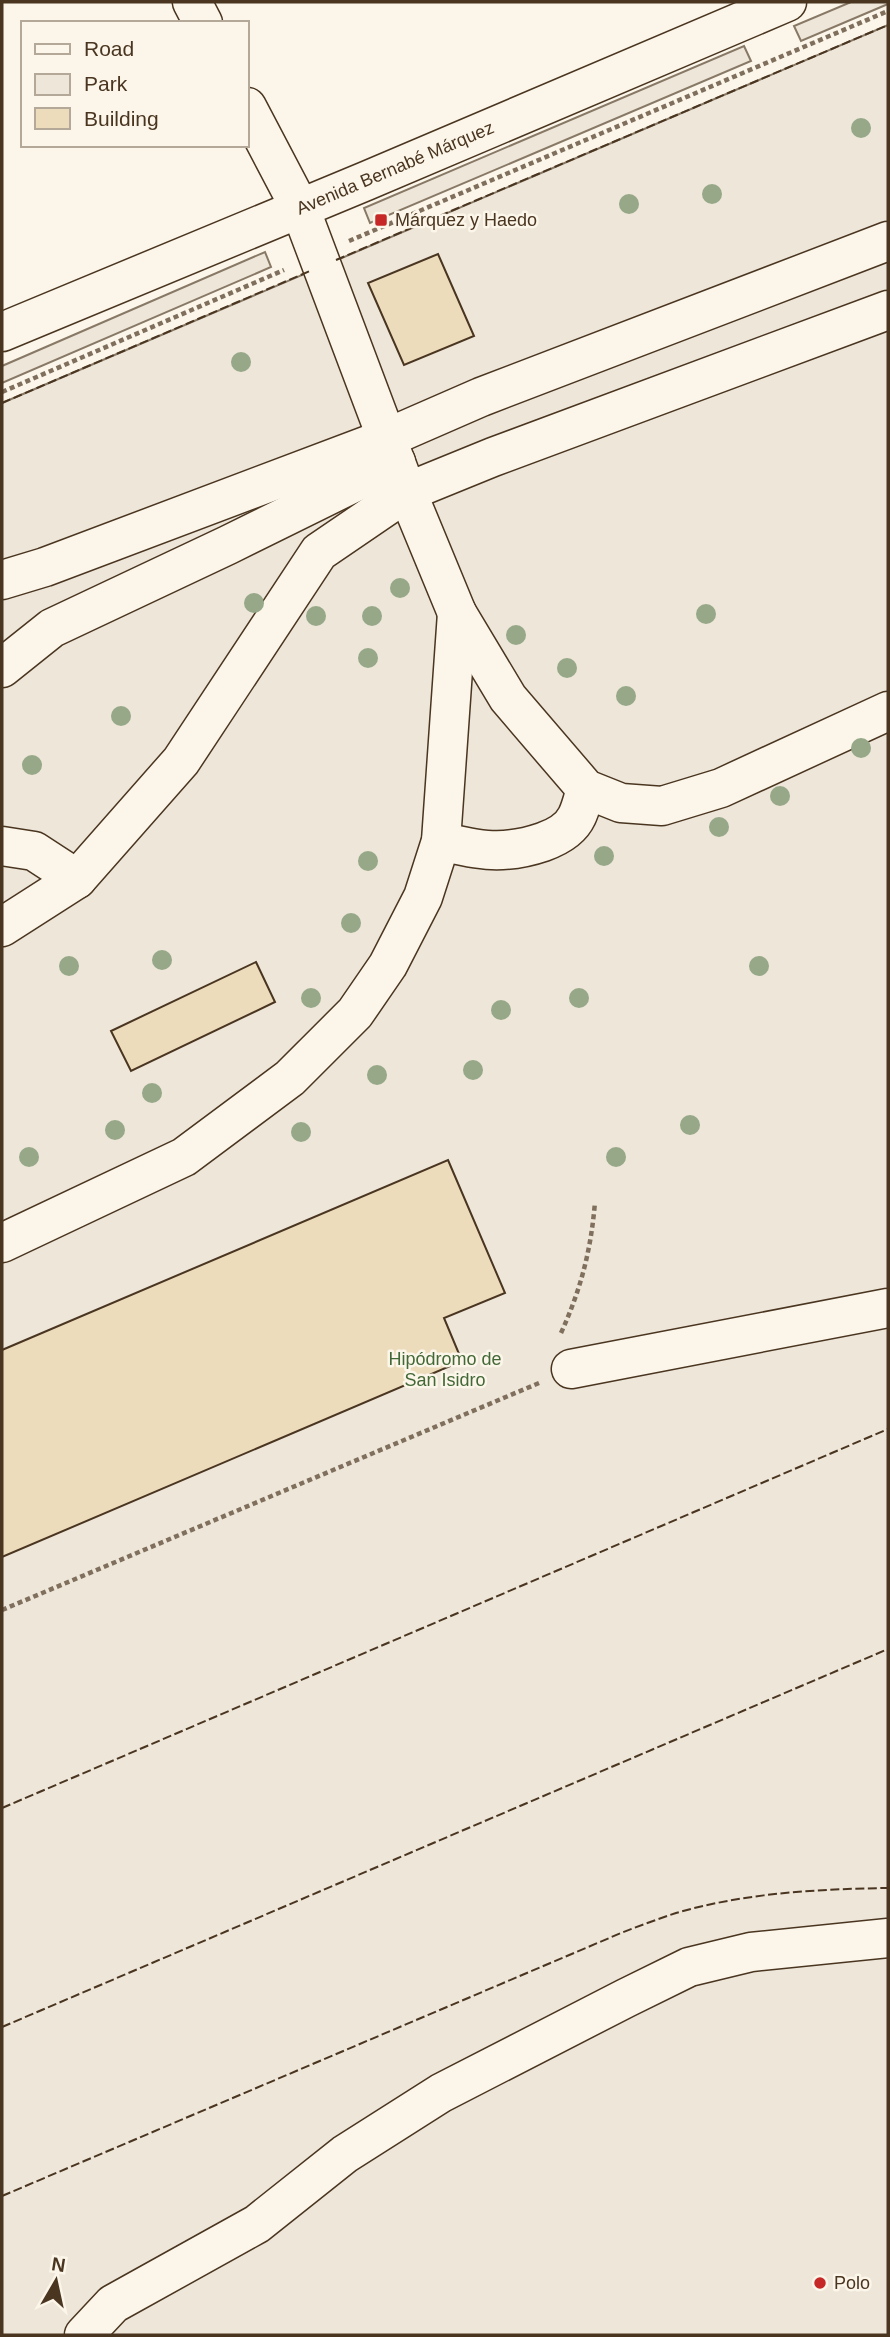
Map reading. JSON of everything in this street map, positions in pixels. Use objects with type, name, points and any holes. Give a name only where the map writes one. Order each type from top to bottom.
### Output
[{"type":"main road","points":[[192,2],[202,21]]},
{"type":"main road","name":"Avenida Bernabé Márquez","points":[[2,332],[786,2]]},
{"type":"main road","points":[[248,109],[300,208],[396,464],[457,614],[508,698],[586,789],[621,803],[662,806],[721,788],[888,711]]},
{"type":"main road","points":[[2,927],[77,879],[181,761],[319,552],[396,464],[481,397],[888,241]]},
{"type":"main road","points":[[2,580],[396,464],[494,457],[888,310]]},
{"type":"main road","points":[[2,668],[51,628],[396,464]]},
{"type":"main road","points":[[2,1243],[184,1157],[290,1078],[355,1013],[388,965],[423,897],[440,841],[457,614]]},
{"type":"main road","points":[[440,841],[474,849],[505,851],[523,849],[558,837],[576,818],[586,789]]},
{"type":"main road","points":[[2,846],[34,851],[77,879]]},
{"type":"main road","points":[[564,1355],[888,1308]]},
{"type":"main road","points":[[84,2335],[113,2304],[257,2224],[345,2154],[441,2093],[626,1998],[690,1968],[751,1952],[888,1938]]},
{"type":"path","points":[[2,392],[317,254],[888,11]]},
{"type":"path","points":[[2,1610],[564,1355],[591,1242],[595,1202]]},
{"type":"green space","points":[[851,2],[888,4],[801,41],[794,26]]},
{"type":"green space","name":"Hipódromo de San Isidro","points":[[888,25],[888,2335],[2,2335],[2,403]]},
{"type":"green space","points":[[744,46],[751,61],[370,223],[364,208]]},
{"type":"green space","points":[[265,252],[271,267],[2,383],[2,366]]},
{"type":"building","points":[[438,254],[474,336],[404,365],[368,283]]},
{"type":"building","points":[[256,962],[275,1002],[131,1071],[111,1031]]},
{"type":"building","points":[[448,1160],[505,1293],[444,1318],[462,1361],[2,1557],[2,1350]]},
{"type":"fence","points":[[336,260],[888,25]]},
{"type":"fence","points":[[2,403],[310,271]]},
{"type":"fence","points":[[2,1808],[888,1429]]},
{"type":"fence","points":[[2,2027],[888,1649]]},
{"type":"fence","points":[[2,2196],[621,1933],[676,1913],[755,1897],[808,1891],[888,1888]]},
{"type":"place","name":"Márquez y Haedo","points":[[381,220]]},
{"type":"place","name":"Polo","points":[[820,2283]]}]
